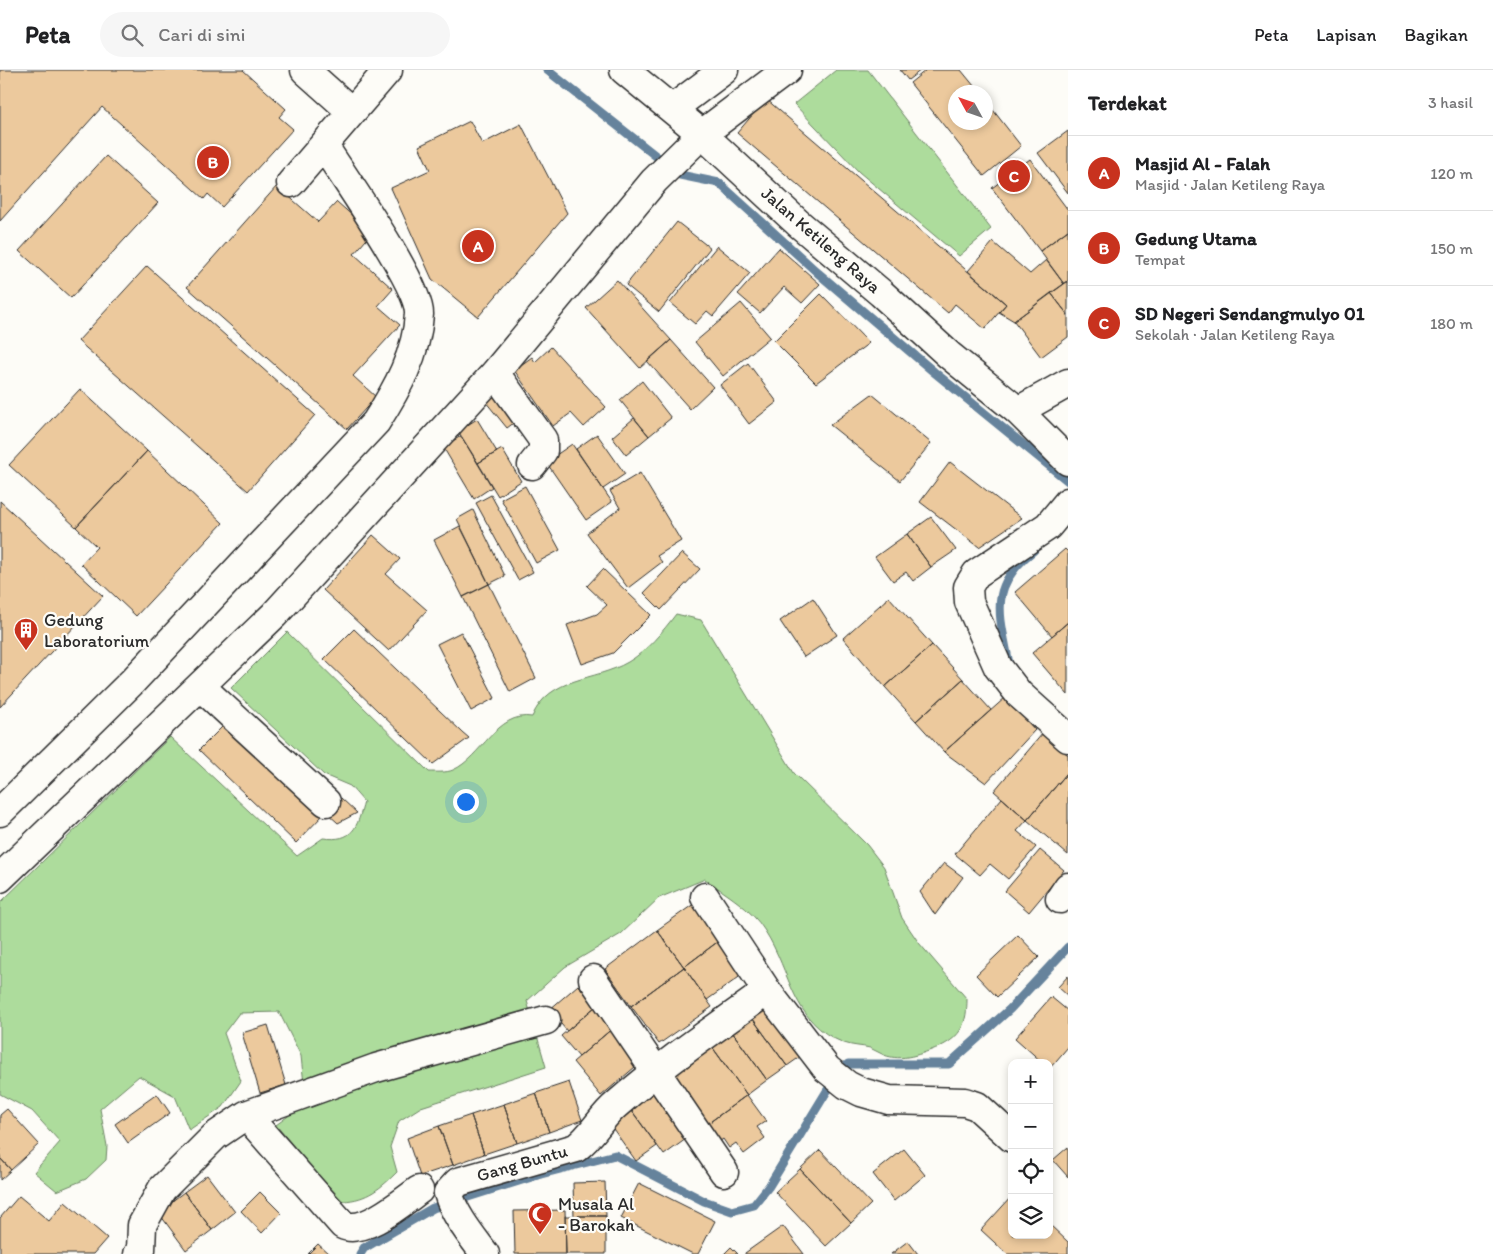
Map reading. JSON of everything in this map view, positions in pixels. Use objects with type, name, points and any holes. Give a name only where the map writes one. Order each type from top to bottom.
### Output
[{"type":"street","points":[[305,70],[352,112]]},
{"type":"street","name":"Jalan Ketileng Raya","points":[[624,70],[672,109],[694,141],[798,223],[881,293],[949,355],[1018,411],[1068,461]]},
{"type":"street","points":[[672,109],[724,70]]},
{"type":"street","points":[[0,878],[274,615],[495,373],[654,181],[694,141],[787,70]]},
{"type":"street","points":[[291,183],[385,71]]},
{"type":"street","points":[[0,812],[132,682],[363,437],[376,422],[397,390],[411,356],[419,312],[405,274],[324,146]]},
{"type":"street","points":[[495,373],[543,440],[543,451],[532,465]]},
{"type":"street","points":[[1018,411],[1068,382]]},
{"type":"street","points":[[1068,502],[1048,526],[1034,538],[976,574],[968,588],[969,602],[998,668],[1019,694],[1068,738]]},
{"type":"street","points":[[200,686],[326,802]]},
{"type":"street","points":[[705,897],[767,991],[837,1077],[861,1092],[889,1100],[965,1102],[977,1106],[1008,1134]]},
{"type":"street","points":[[593,979],[724,1172]]},
{"type":"street","name":"Gang Buntu","points":[[485,1254],[456,1209],[448,1192],[458,1182],[576,1148],[590,1137],[608,1110],[656,1071],[767,991]]},
{"type":"street","points":[[138,1254],[141,1250],[142,1225],[162,1189],[215,1136],[246,1116],[376,1068],[546,1020]]},
{"type":"street","points":[[246,1116],[343,1225],[352,1229],[363,1226],[419,1190]]},
{"type":"green space","points":[[836,70],[868,70],[991,229],[959,256],[859,172],[794,104]]},
{"type":"green space","points":[[676,614],[701,620],[794,773],[867,845],[884,867],[902,918],[919,943],[967,999],[966,1015],[962,1028],[953,1039],[925,1052],[898,1058],[884,1055],[870,1048],[844,1043],[826,1034],[813,1023],[803,1009],[774,947],[753,915],[705,879],[659,898],[621,934],[565,967],[527,1001],[546,1067],[421,1107],[399,1121],[390,1147],[397,1172],[379,1188],[366,1196],[343,1201],[314,1171],[276,1125],[306,1103],[301,1056],[279,1012],[239,1013],[224,1033],[241,1081],[223,1107],[189,1130],[175,1096],[139,1076],[100,1109],[107,1146],[106,1160],[86,1179],[57,1191],[34,1172],[60,1142],[32,1111],[0,1094],[0,903],[170,737],[297,856],[323,838],[342,838],[348,835],[359,819],[364,802],[350,786],[324,775],[231,688],[287,632],[429,772],[447,772],[463,764],[499,728],[509,721],[520,717],[532,717],[540,703],[561,686],[628,662],[654,640]]},
{"type":"building","points":[[0,70],[243,70],[286,109],[279,117],[293,129],[222,207],[208,194],[204,199],[102,107],[0,221]]},
{"type":"building","points":[[900,70],[921,70],[908,80]]},
{"type":"building","points":[[926,70],[961,70],[973,85],[948,85],[948,130],[993,130],[993,110],[1021,146],[984,176],[910,83]]},
{"type":"building","points":[[766,99],[1006,304],[985,329],[955,304],[948,313],[737,133]]},
{"type":"building","points":[[470,121],[482,144],[521,124],[567,213],[478,317],[432,279],[391,188],[430,170],[419,146]]},
{"type":"building","points":[[1068,131],[1068,193],[1038,153]]},
{"type":"building","points":[[106,156],[158,203],[71,298],[19,251]]},
{"type":"building","points":[[1030,159],[1068,210],[1068,230],[1040,251],[992,188]]},
{"type":"building","points":[[277,186],[318,222],[337,202],[372,233],[354,254],[393,289],[378,306],[400,325],[353,376],[376,397],[347,429],[187,287]]},
{"type":"building","points":[[677,222],[710,248],[659,312],[626,285]]},
{"type":"building","points":[[1068,230],[1068,281],[1064,284],[1040,251]]},
{"type":"building","points":[[993,242],[1030,274],[1046,260],[1064,284],[1014,321],[999,312],[1006,304],[968,271]]},
{"type":"building","points":[[717,246],[750,273],[713,316],[707,311],[695,324],[670,303]]},
{"type":"building","points":[[779,248],[820,284],[802,303],[784,287],[760,313],[738,294]]},
{"type":"building","points":[[147,266],[315,415],[248,491],[78,341]]},
{"type":"building","points":[[617,280],[671,340],[640,368],[586,308]]},
{"type":"building","points":[[1068,281],[1068,315],[1051,293]]},
{"type":"building","points":[[1051,293],[1068,315],[1068,337],[1041,357],[1014,321]]},
{"type":"building","points":[[821,294],[869,343],[816,383],[774,341]]},
{"type":"building","points":[[741,303],[770,337],[723,376],[695,342]]},
{"type":"building","points":[[671,340],[713,387],[690,409],[647,361]]},
{"type":"building","points":[[551,347],[606,407],[584,427],[571,413],[553,426],[514,370],[532,357],[535,362]]},
{"type":"building","points":[[748,363],[777,402],[749,424],[720,385]]},
{"type":"building","points":[[642,381],[671,418],[649,436],[620,400]]},
{"type":"building","points":[[500,388],[523,416],[507,428],[485,401]]},
{"type":"building","points":[[80,389],[147,451],[76,527],[9,465]]},
{"type":"building","points":[[872,394],[931,443],[900,481],[830,425]]},
{"type":"building","points":[[634,418],[649,436],[626,455],[612,437]]},
{"type":"building","points":[[477,419],[497,452],[478,463],[458,431]]},
{"type":"building","points":[[597,434],[625,474],[603,489],[576,449]]},
{"type":"building","points":[[461,436],[492,487],[474,499],[443,447]]},
{"type":"building","points":[[572,444],[612,502],[586,520],[546,462]]},
{"type":"building","points":[[502,449],[521,481],[498,496],[478,463]]},
{"type":"building","points":[[147,451],[223,523],[136,616],[81,564],[97,547],[76,527]]},
{"type":"building","points":[[950,462],[1022,518],[979,547],[920,502]]},
{"type":"building","points":[[640,473],[681,541],[657,556],[662,562],[628,588],[587,533],[620,508],[610,491]]},
{"type":"building","points":[[525,486],[560,550],[536,563],[501,499]]},
{"type":"building","points":[[491,495],[533,572],[518,580],[476,503]]},
{"type":"building","name":"Gedung Laboratorium","points":[[0,501],[103,596],[0,707]]},
{"type":"building","points":[[473,510],[505,576],[489,584],[457,519]]},
{"type":"building","points":[[931,517],[956,550],[931,567],[907,534]]},
{"type":"building","points":[[460,526],[489,584],[463,597],[434,540]]},
{"type":"building","points":[[907,534],[931,567],[913,581],[906,572],[893,581],[875,557]]},
{"type":"building","points":[[373,535],[400,559],[386,574],[427,610],[389,651],[323,590]]},
{"type":"building","points":[[1065,549],[1068,552],[1068,622],[1052,636],[1015,592]]},
{"type":"building","points":[[682,553],[700,569],[661,610],[644,593]]},
{"type":"building","points":[[603,569],[651,615],[613,653],[582,664],[567,625],[597,614],[607,605],[587,586]]},
{"type":"building","points":[[489,584],[536,678],[510,692],[463,597]]},
{"type":"building","points":[[889,597],[932,645],[885,687],[843,638]]},
{"type":"building","points":[[813,598],[837,635],[804,657],[780,621]]},
{"type":"building","points":[[1068,622],[1068,695],[1032,653]]},
{"type":"building","points":[[354,629],[469,738],[433,764],[324,659]]},
{"type":"building","points":[[461,632],[495,698],[471,711],[437,644]]},
{"type":"building","points":[[932,645],[963,679],[916,721],[885,687]]},
{"type":"building","points":[[963,679],[991,710],[944,752],[916,721]]},
{"type":"building","points":[[1006,697],[1035,730],[986,783],[944,752]]},
{"type":"building","points":[[229,720],[325,813],[296,843],[199,750]]},
{"type":"building","points":[[1043,733],[1068,755],[1068,772],[1027,820],[994,791]]},
{"type":"building","points":[[1068,772],[1068,855],[1027,820]]},
{"type":"building","points":[[341,798],[357,813],[338,823],[327,813]]},
{"type":"building","points":[[1002,798],[1027,820],[1017,831],[1036,847],[1008,879],[990,864],[980,875],[955,854]]},
{"type":"building","points":[[1040,850],[1064,870],[1029,912],[1005,891]]},
{"type":"building","points":[[944,863],[963,877],[935,915],[920,892]]},
{"type":"building","points":[[698,901],[724,937],[684,967],[657,930]]},
{"type":"building","points":[[657,930],[684,967],[631,1006],[605,969]]},
{"type":"building","points":[[1018,935],[1039,957],[997,997],[976,975]]},
{"type":"building","points":[[724,937],[749,970],[707,1000],[684,967]]},
{"type":"building","points":[[684,967],[712,1007],[659,1044],[631,1006]]},
{"type":"building","points":[[1068,976],[1068,996],[1058,987]]},
{"type":"building","points":[[578,985],[596,1006],[567,1031],[549,1010]]},
{"type":"building","points":[[1051,997],[1068,1011],[1068,1047],[1053,1064],[1053,1059],[1039,1059],[1015,1038]]},
{"type":"building","points":[[770,1000],[807,1052],[787,1066],[750,1015]]},
{"type":"building","points":[[596,1006],[614,1027],[579,1057],[561,1036]]},
{"type":"building","points":[[750,1015],[787,1066],[767,1080],[730,1029]]},
{"type":"building","points":[[268,1025],[286,1085],[260,1093],[242,1033]]},
{"type":"building","points":[[614,1027],[642,1061],[601,1096],[573,1062]]},
{"type":"building","points":[[730,1029],[767,1080],[747,1095],[710,1044]]},
{"type":"building","points":[[710,1044],[747,1095],[703,1127],[666,1076]]},
{"type":"building","points":[[569,1082],[582,1120],[549,1132],[536,1093]]},
{"type":"building","points":[[649,1088],[686,1139],[664,1155],[627,1104]]},
{"type":"building","points":[[536,1093],[549,1132],[517,1143],[504,1104]]},
{"type":"building","points":[[157,1094],[170,1113],[128,1143],[115,1124]]},
{"type":"building","points":[[747,1095],[766,1121],[757,1127],[765,1138],[744,1154],[736,1143],[729,1148],[723,1139],[715,1145],[703,1127]]},
{"type":"building","points":[[504,1104],[517,1143],[484,1154],[471,1115]]},
{"type":"building","points":[[627,1104],[657,1146],[636,1161],[606,1119]]},
{"type":"building","points":[[7,1109],[39,1144],[11,1170],[0,1158],[0,1115]]},
{"type":"building","points":[[471,1115],[484,1154],[453,1165],[439,1126]]},
{"type":"building","points":[[439,1126],[453,1165],[420,1176],[407,1138]]},
{"type":"building","points":[[1068,1147],[1068,1177],[1053,1160]]},
{"type":"building","points":[[904,1149],[925,1175],[894,1201],[873,1174]]},
{"type":"building","points":[[820,1150],[871,1204],[851,1223],[800,1169]]},
{"type":"building","points":[[0,1158],[11,1170],[0,1180]]},
{"type":"building","points":[[800,1169],[851,1223],[826,1246],[775,1192]]},
{"type":"building","points":[[207,1175],[235,1212],[212,1230],[184,1192]]},
{"type":"building","points":[[605,1182],[606,1216],[574,1216],[573,1183]]},
{"type":"building","points":[[639,1183],[715,1221],[698,1254],[693,1254],[621,1218]]},
{"type":"building","points":[[184,1192],[212,1230],[186,1250],[158,1212]]},
{"type":"building","points":[[260,1192],[281,1213],[262,1233],[241,1211]]},
{"type":"building","points":[[19,1196],[49,1221],[65,1202],[107,1238],[93,1254],[0,1254],[0,1218]]},
{"type":"building","points":[[1008,1200],[1008,1239],[1053,1239],[1053,1228],[1068,1242],[1068,1254],[1007,1254],[981,1230]]},
{"type":"building","name":"Musala Al - Barokah","points":[[565,1210],[566,1254],[515,1254],[514,1211]]},
{"type":"building","points":[[565,1216],[606,1216],[606,1254],[566,1254]]},
{"type":"building","points":[[783,1226],[804,1254],[745,1254],[745,1253]]},
{"type":"building","points":[[908,1241],[918,1254],[891,1254]]},
{"type":"building","points":[[318,1244],[329,1254],[308,1254]]},
{"type":"building","points":[[731,1247],[738,1254],[724,1254]]},
{"type":"waterway","points":[[547,70],[680,175],[719,183],[818,273],[934,372],[1068,481]]},
{"type":"waterway","points":[[1009,664],[1002,629],[1000,601],[1003,588],[1009,576],[1019,563],[1034,550]]},
{"type":"waterway","points":[[360,1254],[364,1248],[433,1208],[541,1174],[615,1155],[704,1201],[732,1211],[754,1205],[769,1186],[827,1091],[848,1064],[949,1064],[1010,1009],[1068,947]]},
{"type":"place","name":"Gedung Utama","points":[[213,162]]},
{"type":"place","name":"SD Negeri Sendangmulyo 01","points":[[1014,176]]},
{"type":"place","name":"Masjid Al - Falah","points":[[478,246]]},
{"type":"place","name":"Gedung Laboratorium","points":[[26,651]]},
{"type":"place","name":"Musala Al - Barokah","points":[[540,1235]]}]
